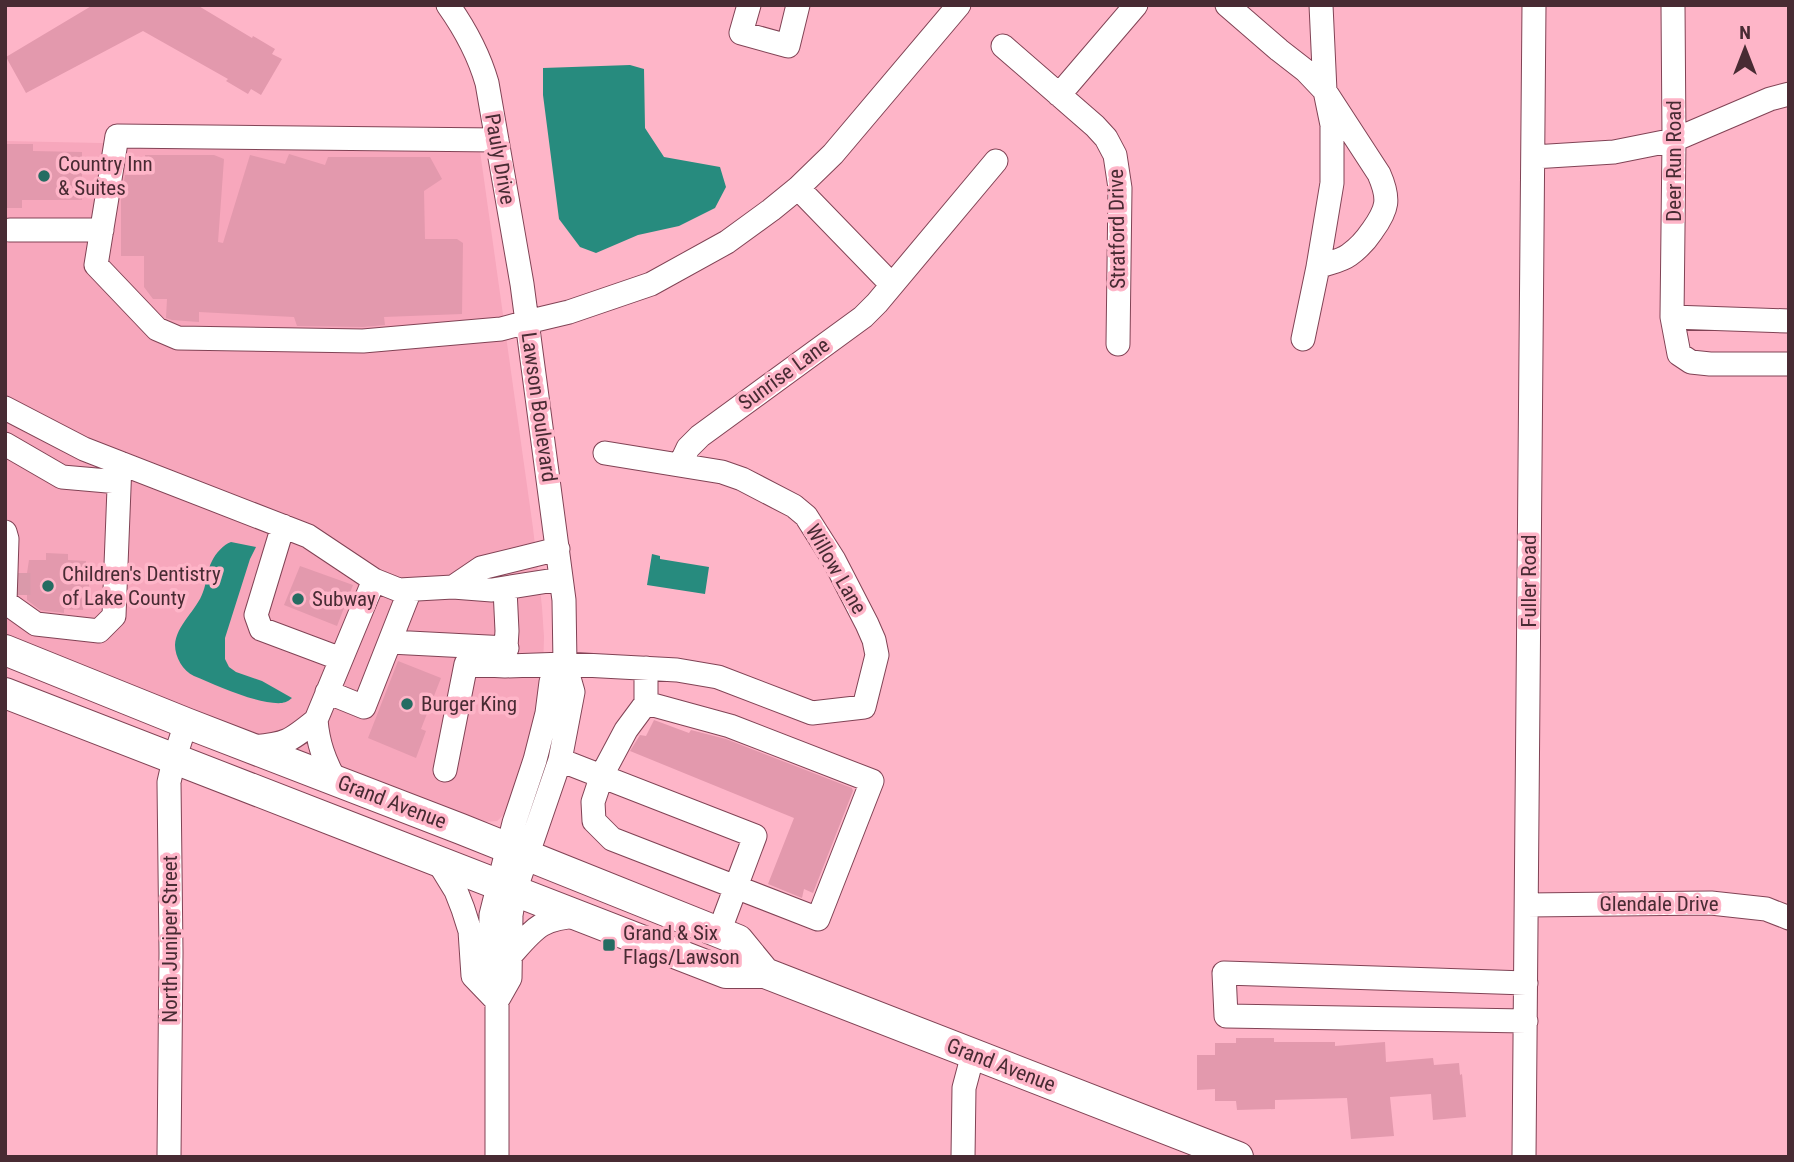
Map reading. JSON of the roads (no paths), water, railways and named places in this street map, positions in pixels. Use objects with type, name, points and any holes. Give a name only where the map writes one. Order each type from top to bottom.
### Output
[{"type":"main road","name":"Grand Avenue","points":[[5,650],[738,940],[765,974]]},
{"type":"main road","name":"Grand Avenue","points":[[5,693],[726,974],[765,974],[1238,1157]]},
{"type":"street","name":"Pauly Drive","points":[[448,5],[460,22],[481,64],[487,83],[527,322]]},
{"type":"street","points":[[749,5],[741,33],[788,46],[799,5]]},
{"type":"street","name":"Lawson Boulevard","points":[[507,887],[517,852],[559,760],[573,692],[565,664],[565,620],[558,549],[527,322],[569,312],[651,284],[727,242],[772,211],[833,154],[959,5]]},
{"type":"street","points":[[1059,95],[1136,5]]},
{"type":"street","points":[[1227,5],[1307,71],[1325,90],[1379,174],[1385,189],[1383,215],[1364,243],[1348,256],[1318,267]]},
{"type":"street","points":[[1303,339],[1332,183],[1332,125],[1325,90],[1321,5]]},
{"type":"street","name":"Fuller Road","points":[[1524,1157],[1534,5]]},
{"type":"street","name":"Deer Run Road","points":[[1673,5],[1672,317],[1679,354],[1691,362],[1710,364],[1789,364]]},
{"type":"street","name":"Stratford Drive","points":[[1003,46],[1095,126],[1106,138],[1115,155],[1120,188],[1118,344]]},
{"type":"street","points":[[1533,157],[1614,152],[1674,140],[1770,99],[1789,94]]},
{"type":"street","points":[[497,140],[117,136],[96,265],[157,329],[177,338],[363,341],[501,329],[527,322]]},
{"type":"street","name":"Sunrise Lane","points":[[680,465],[688,448],[699,436],[863,317],[996,161]]},
{"type":"street","points":[[798,188],[892,285]]},
{"type":"street","points":[[10,230],[102,230]]},
{"type":"street","points":[[1672,317],[1789,321]]},
{"type":"street","points":[[5,408],[84,449],[119,473],[309,536],[374,580],[399,590],[453,587],[492,590],[561,579]]},
{"type":"street","points":[[5,444],[62,477],[119,473]]},
{"type":"street","name":"Willow Lane","points":[[605,453],[722,472],[742,479],[794,506],[806,516],[834,560],[867,624],[877,655],[864,707],[812,713],[718,677],[646,668]]},
{"type":"street","points":[[6,536],[19,593],[36,624],[99,631],[114,616],[119,473]]},
{"type":"street","points":[[283,526],[256,615],[261,629],[341,659]]},
{"type":"street","points":[[6,536],[5,602],[19,593]]},
{"type":"street","points":[[453,587],[481,568],[558,549]]},
{"type":"street","points":[[335,780],[317,740],[316,720],[374,580]]},
{"type":"street","points":[[505,589],[506,649]]},
{"type":"street","points":[[327,692],[364,707],[410,590]]},
{"type":"street","points":[[390,642],[506,649],[565,664],[646,668],[646,703],[626,730],[603,775],[593,802],[594,821],[612,839],[818,919],[872,781],[730,726],[646,703]]},
{"type":"street","points":[[445,770],[466,664],[506,649]]},
{"type":"street","name":"Lawson Boulevard","points":[[517,852],[514,823],[536,760],[551,682],[565,664]]},
{"type":"street","points":[[249,747],[280,745],[296,737],[316,720]]},
{"type":"street","name":"North Juniper Street","points":[[169,1157],[172,953],[169,782],[186,723]]},
{"type":"street","points":[[559,760],[755,836],[719,932]]},
{"type":"street","points":[[437,860],[456,891],[470,931],[473,976],[497,1000]]},
{"type":"street","points":[[497,1000],[510,978],[511,915],[507,887]]},
{"type":"street","points":[[497,1157],[497,1000],[490,972],[491,915],[507,887]]},
{"type":"street","name":"Glendale Drive","points":[[1527,905],[1711,903],[1766,909],[1789,918]]},
{"type":"street","points":[[511,955],[531,933],[548,920],[579,916]]},
{"type":"street","points":[[1525,1021],[1226,1016],[1224,973],[1526,982]]},
{"type":"street","points":[[1396,979],[1397,1019]]},
{"type":"street","points":[[963,1157],[964,1088],[973,1054]]},
{"type":"tunnel","points":[[19,573],[19,595]]},
{"type":"place","name":"Country Inn & Suites","points":[[44,176]]},
{"type":"place","name":"Children's Dentistry of Lake County","points":[[48,586]]},
{"type":"place","name":"Subway","points":[[298,599]]},
{"type":"place","name":"Burger King","points":[[407,704]]},
{"type":"place","name":"Grand & Six Flags/Lawson","points":[[609,945]]}]
